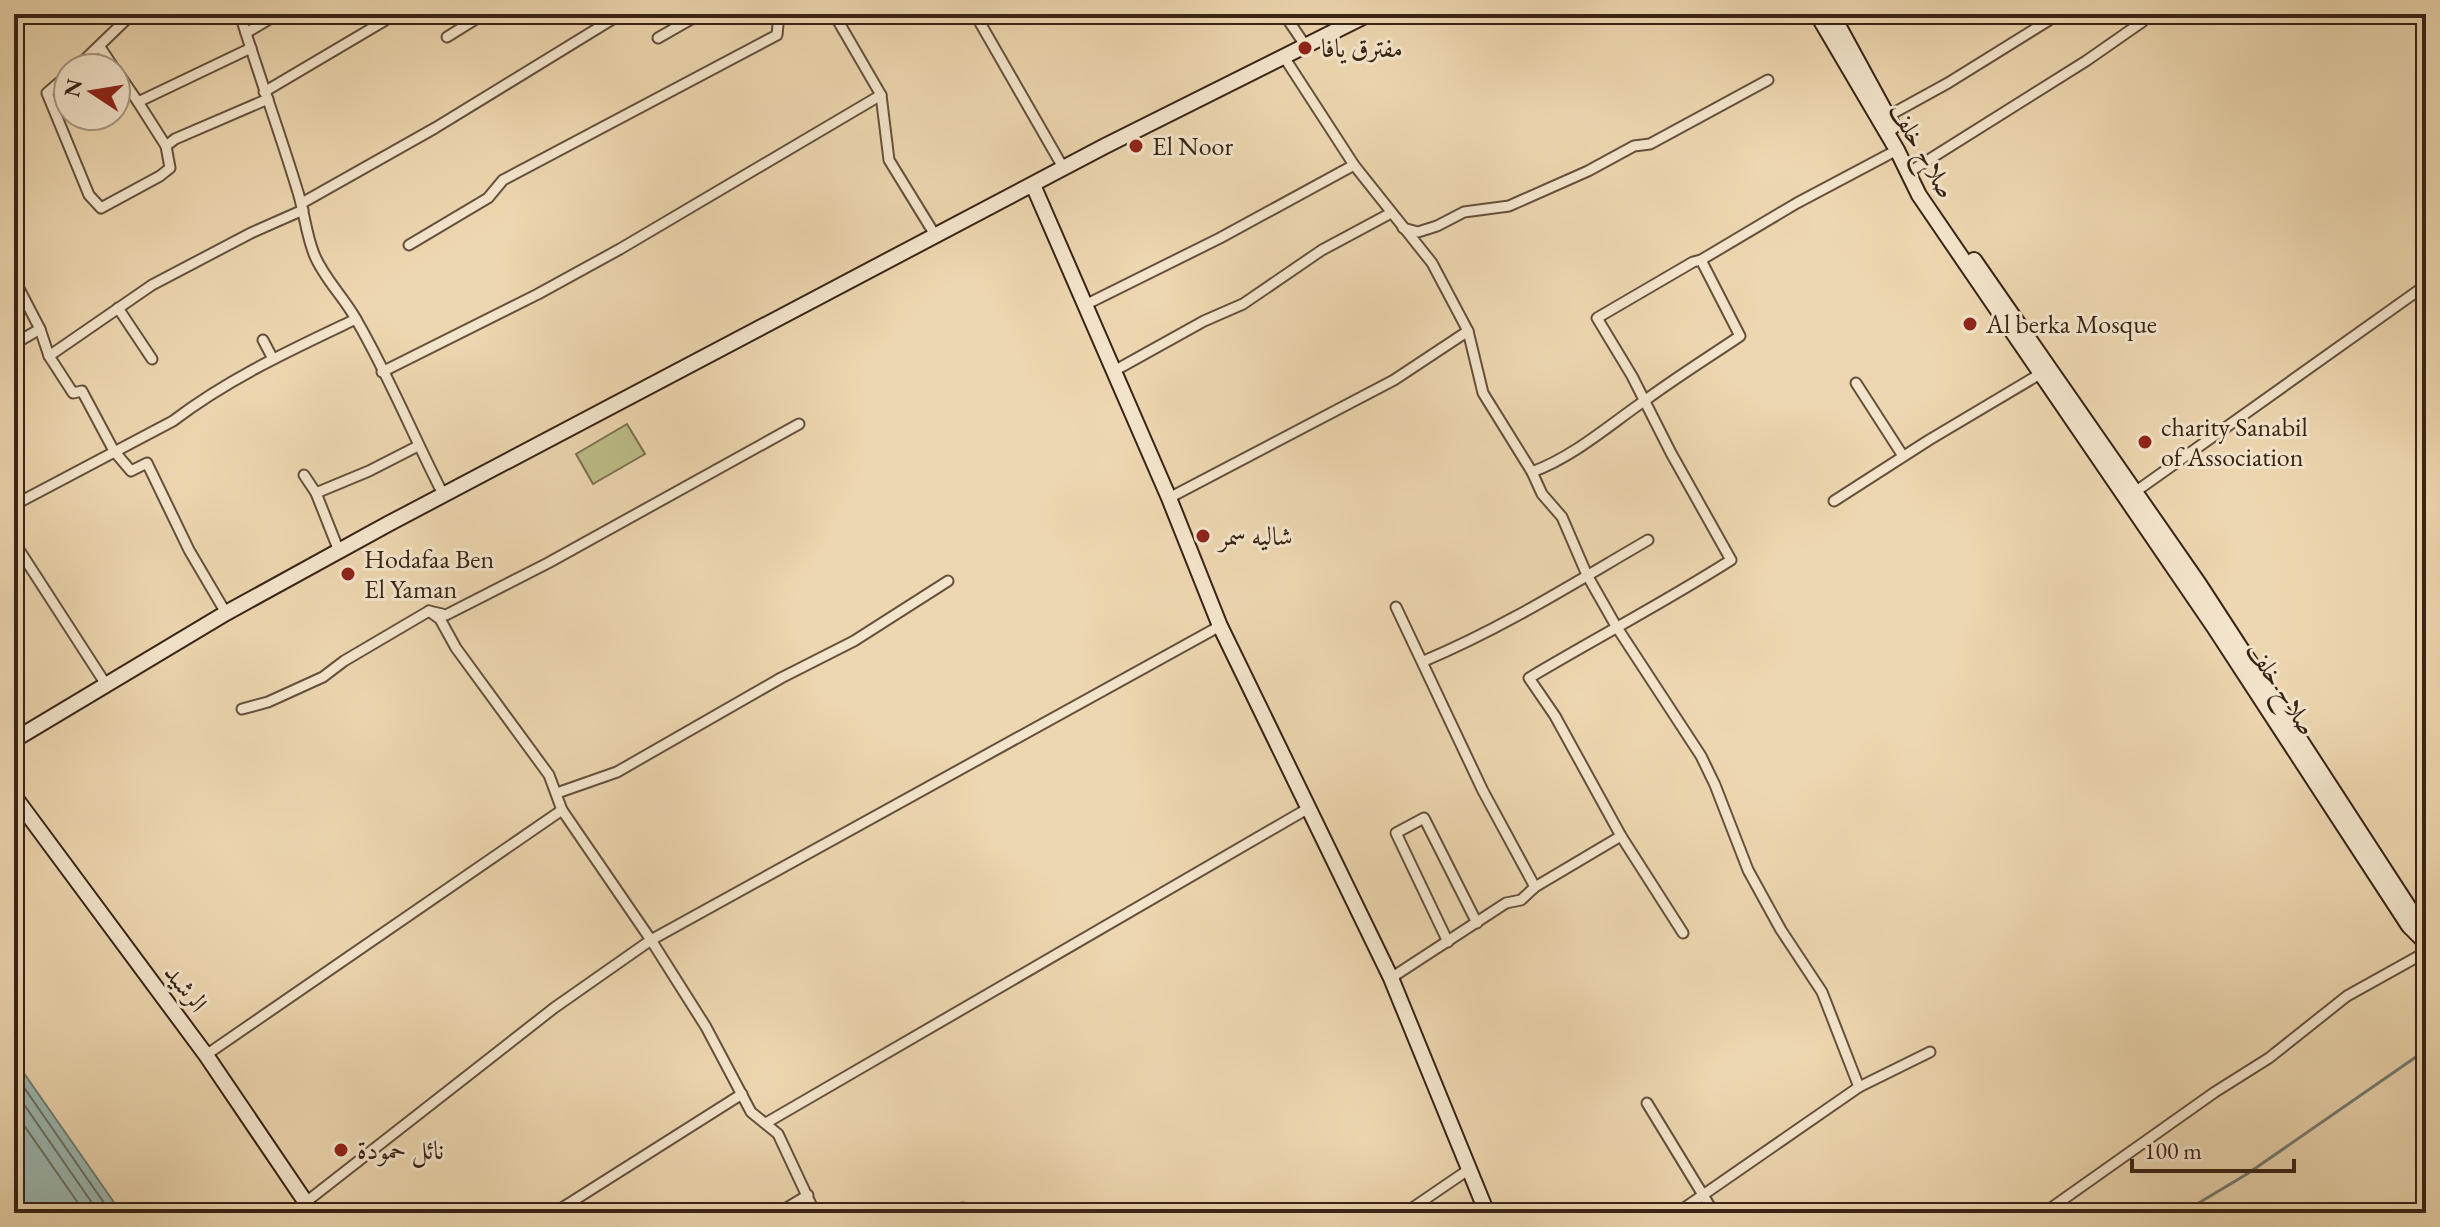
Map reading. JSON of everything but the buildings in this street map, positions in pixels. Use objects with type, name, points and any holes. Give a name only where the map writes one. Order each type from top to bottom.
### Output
[{"type":"main road","points":[[14,740],[226,613],[339,551],[781,315],[1369,14]]},
{"type":"main road","name":"صلاح خلف","points":[[1817,14],[1897,150],[1919,195],[2214,627],[2409,926],[2425,945]]},
{"type":"main road","name":"صلاح خلف","points":[[1832,14],[1914,169],[1945,219],[2135,492],[2423,919],[2425,945]]},
{"type":"main road","points":[[1033,185],[1169,498],[1220,626],[1391,978],[1487,1213]]},
{"type":"main road","name":"الرشيد","points":[[14,796],[206,1055],[309,1207]]},
{"type":"street","points":[[94,52],[132,14]]},
{"type":"street","points":[[240,14],[303,206],[314,254],[356,319],[404,409],[418,446],[444,496]]},
{"type":"street","points":[[246,33],[278,14]]},
{"type":"street","points":[[166,146],[266,95],[396,14]]},
{"type":"street","points":[[447,37],[484,14]]},
{"type":"street","points":[[49,356],[164,278],[303,206],[621,14]]},
{"type":"street","points":[[658,38],[700,14]]},
{"type":"street","points":[[409,245],[488,198],[503,180],[777,35],[779,14]]},
{"type":"street","points":[[834,14],[881,95],[889,160],[932,230]]},
{"type":"street","points":[[975,14],[1064,169]]},
{"type":"street","points":[[1284,14],[1305,45]]},
{"type":"street","points":[[1888,116],[2059,14]]},
{"type":"street","points":[[1914,169],[2086,61],[2142,22]]},
{"type":"street","points":[[100,47],[103,52]]},
{"type":"street","points":[[138,102],[251,48]]},
{"type":"street","points":[[1284,57],[1354,165],[1432,263],[1468,331],[1483,393],[1532,472],[1542,494],[1562,517],[1587,575],[1616,626],[1701,756],[1748,870],[1781,930],[1822,992],[1859,1087]]},
{"type":"street","points":[[1403,228],[1418,232],[1464,212],[1509,206],[1588,171],[1634,146],[1650,144],[1768,80]]},
{"type":"street","points":[[63,132],[89,195],[101,208],[160,176],[170,168],[166,146],[132,93]]},
{"type":"street","points":[[382,372],[620,249],[881,95]]},
{"type":"street","points":[[1683,933],[1621,836],[1579,756],[1529,678],[1731,560],[1597,318],[1797,203],[1897,150]]},
{"type":"street","points":[[1085,305],[1220,238],[1354,165]]},
{"type":"street","points":[[1114,371],[1204,321],[1243,304],[1322,250],[1391,213]]},
{"type":"street","points":[[1532,472],[1557,463],[1604,433],[1645,400],[1740,336],[1701,260]]},
{"type":"street","points":[[14,279],[40,329],[49,356],[73,393],[82,391],[114,451],[131,471],[147,463],[189,550],[226,613]]},
{"type":"street","points":[[2135,492],[2426,285]]},
{"type":"street","points":[[118,308],[152,359]]},
{"type":"street","points":[[14,505],[173,421],[195,404],[273,359],[356,319]]},
{"type":"street","points":[[14,344],[40,329]]},
{"type":"street","points":[[1169,498],[1394,380],[1468,331]]},
{"type":"street","points":[[263,340],[273,359]]},
{"type":"street","points":[[1834,501],[2040,374]]},
{"type":"street","points":[[1856,383],[1903,456]]},
{"type":"street","points":[[242,709],[268,702],[323,677],[344,661],[429,611],[446,615],[548,563],[799,424]]},
{"type":"street","points":[[316,493],[418,446]]},
{"type":"street","points":[[304,475],[316,493],[339,551]]},
{"type":"street","points":[[1424,661],[1478,638],[1648,540]]},
{"type":"street","points":[[14,542],[107,686]]},
{"type":"street","points":[[557,793],[617,772],[781,678],[854,641],[948,581]]},
{"type":"street","points":[[1396,607],[1483,791],[1535,887]]},
{"type":"street","points":[[429,611],[440,619],[456,648],[549,775],[562,810],[706,1027],[751,1112],[778,1134],[815,1213]]},
{"type":"street","points":[[309,1207],[554,1008],[651,940],[1220,626]]},
{"type":"street","points":[[766,1123],[1307,809]]},
{"type":"street","points":[[206,1055],[562,810]]},
{"type":"street","points":[[1448,942],[1396,833],[1424,818],[1477,923]]},
{"type":"street","points":[[1391,978],[1506,903],[1521,900],[1535,887],[1621,836]]},
{"type":"street","points":[[2044,1213],[2215,1092],[2269,1058],[2347,996],[2425,945]]},
{"type":"street","points":[[1677,1213],[1859,1087],[1930,1052]]},
{"type":"street","points":[[554,1213],[742,1094]]},
{"type":"street","points":[[1647,1103],[1714,1213]]},
{"type":"street","points":[[1405,1213],[1468,1170]]},
{"type":"street","points":[[778,1213],[808,1195]]},
{"type":"street","points":[[948,1213],[963,1208],[969,1213]]},
{"type":"green space","points":[[627,424],[645,454],[593,484],[576,454]]},
{"type":"water","points":[[14,1059],[111,1198],[121,1213],[14,1213]]},
{"type":"waterway","points":[[2182,1213],[2247,1174],[2426,1050]]},
{"type":"place","name":"مفترق يافا","points":[[1305,48]]},
{"type":"place","name":"El Noor","points":[[1136,146]]},
{"type":"place","name":"Al berka Mosque","points":[[1970,324]]},
{"type":"place","name":"charity Sanabil of Association","points":[[2145,442]]},
{"type":"place","name":"شاليه سمر","points":[[1203,536]]},
{"type":"place","name":"Hodafaa Ben El Yaman","points":[[348,574]]},
{"type":"place","name":"نائل حمودة","points":[[341,1150]]}]
